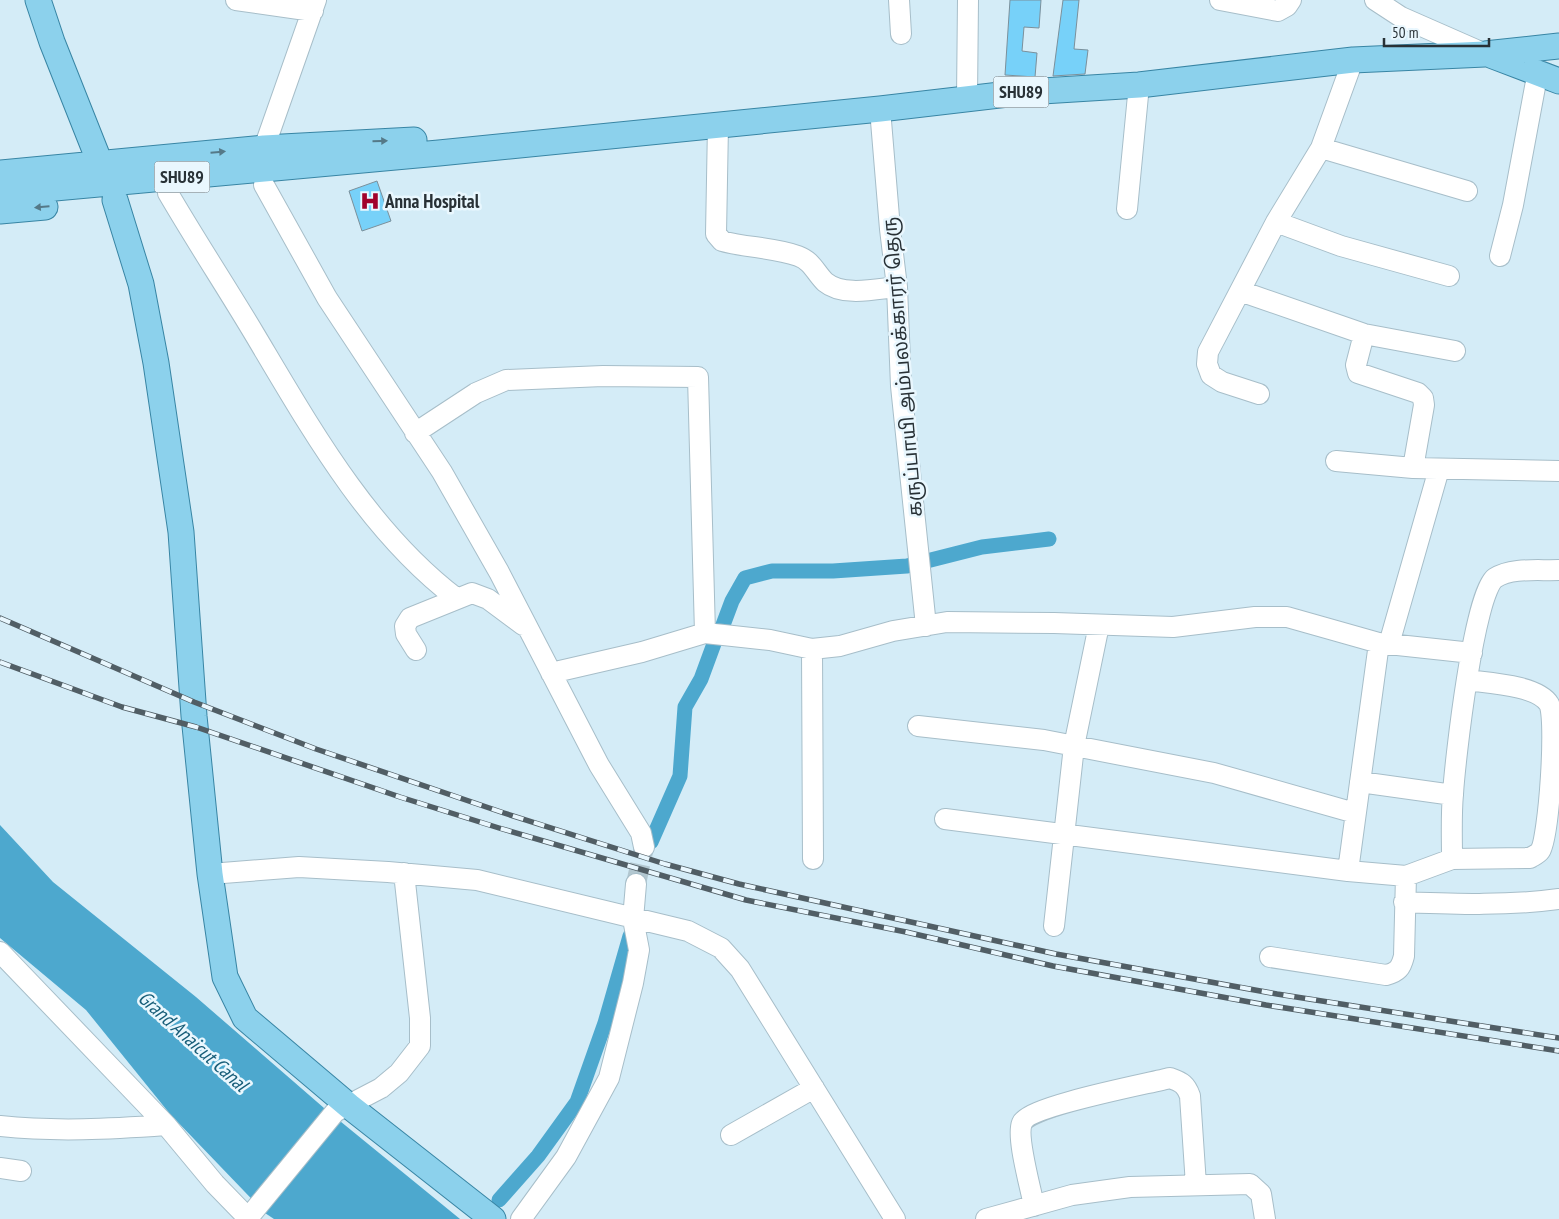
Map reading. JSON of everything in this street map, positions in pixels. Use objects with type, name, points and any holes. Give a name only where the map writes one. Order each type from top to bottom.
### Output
[{"type":"main road","points":[[38,0],[52,42],[100,163]]},
{"type":"main road","name":"SHU89","points":[[0,193],[365,160],[880,109],[1026,92],[1139,85],[1353,60],[1485,54],[1559,46]]},
{"type":"main road","points":[[1485,54],[1549,76]]},
{"type":"main road","points":[[0,173],[264,148],[451,138],[485,148]]},
{"type":"main road","points":[[0,211],[168,193],[347,179],[458,160],[485,148]]},
{"type":"main road","points":[[115,200],[144,301],[156,363],[181,532],[194,716],[210,874],[225,977],[245,1018],[342,1109],[494,1219]]},
{"type":"street","points":[[236,0],[314,6],[264,148]]},
{"type":"street","points":[[899,0],[901,34]]},
{"type":"street","points":[[967,98],[968,0]]},
{"type":"street","points":[[1220,0],[1278,11],[1287,6],[1291,0]]},
{"type":"street","points":[[1382,2],[1400,17],[1485,54]]},
{"type":"street","points":[[1259,394],[1222,382],[1211,375],[1207,364],[1208,352],[1276,222],[1321,148],[1353,60]]},
{"type":"street","points":[[1500,256],[1549,76]]},
{"type":"street","points":[[1127,209],[1139,85]]},
{"type":"street","name":"கருப்பாயி அம்பலக்காரர் தெரு","points":[[880,109],[897,287],[901,386],[926,626]]},
{"type":"street","points":[[718,125],[715,224],[716,234],[722,241],[797,255],[810,262],[826,282],[842,289],[865,290],[897,287]]},
{"type":"street","points":[[1321,148],[1467,191]]},
{"type":"street","points":[[264,185],[327,298],[447,480],[498,572],[599,765],[641,833],[644,847]]},
{"type":"street","points":[[168,193],[290,394],[361,502],[432,579],[456,598]]},
{"type":"street","points":[[1276,222],[1341,246],[1450,276]]},
{"type":"street","points":[[1240,291],[1364,334],[1455,351]]},
{"type":"street","points":[[1364,334],[1356,365],[1358,373],[1418,393],[1423,398],[1424,405],[1413,468]]},
{"type":"street","points":[[415,433],[476,393],[506,380],[603,376],[698,377],[705,632]]},
{"type":"street","points":[[1336,461],[1413,468],[1559,471]]},
{"type":"street","points":[[1348,872],[1360,782],[1384,643],[1439,469]]},
{"type":"street","points":[[1452,859],[1452,795],[1467,680],[1484,594],[1494,579],[1507,572],[1559,570]]},
{"type":"street","points":[[416,650],[406,634],[405,626],[410,618],[472,593],[488,599],[527,628]]},
{"type":"street","points":[[551,673],[642,652],[705,632],[770,640],[812,650],[840,646],[892,631],[947,622],[1173,627],[1255,617],[1286,617],[1384,643],[1472,653]]},
{"type":"street","points":[[1054,926],[1074,746],[1100,625]]},
{"type":"street","points":[[812,650],[813,859]]},
{"type":"street","points":[[945,819],[1348,872],[1406,876],[1452,859],[1530,858],[1540,851],[1545,836],[1548,815],[1554,720],[1549,704],[1536,692],[1467,680]]},
{"type":"street","points":[[918,726],[1044,740],[1214,773],[1355,814]]},
{"type":"street","points":[[1360,782],[1452,795]]},
{"type":"street","points":[[210,874],[299,868],[404,873],[477,880],[688,931],[721,948],[740,969],[895,1219]]},
{"type":"street","points":[[0,952],[166,1125],[215,1184],[251,1215],[342,1109],[381,1088],[399,1073],[420,1046],[420,1018],[404,873]]},
{"type":"street","points":[[1270,957],[1386,975],[1396,973],[1402,966],[1404,956],[1406,876]]},
{"type":"street","points":[[521,1219],[566,1157],[609,1078],[634,983],[639,950],[633,919],[636,884]]},
{"type":"street","points":[[1404,902],[1459,906],[1515,905],[1559,899]]},
{"type":"street","points":[[1034,1206],[1020,1134],[1022,1122],[1032,1114],[1057,1106],[1170,1078],[1186,1086],[1190,1096],[1196,1185]]},
{"type":"street","points":[[731,1135],[814,1088]]},
{"type":"street","points":[[0,1126],[42,1131],[107,1130],[166,1125]]},
{"type":"street","points":[[0,1168],[21,1171]]},
{"type":"street","points":[[986,1219],[1072,1195],[1130,1187],[1250,1184],[1261,1194],[1265,1219]]},
{"type":"water","name":"Grand Anaicut Canal","points":[[0,825],[53,882],[196,997],[324,1108],[460,1219],[274,1219],[265,1213],[170,1114],[86,1010],[0,938]]},
{"type":"building","points":[[1010,0],[1041,0],[1039,28],[1024,27],[1022,51],[1037,53],[1035,77],[1005,75]]},
{"type":"building","points":[[1063,0],[1079,0],[1074,49],[1088,50],[1085,74],[1053,76]]},
{"type":"building","points":[[377,181],[391,221],[362,231],[349,191]]},
{"type":"waterway","points":[[723,625],[732,601],[745,578],[772,571],[833,571],[907,566],[982,547],[1049,539]]},
{"type":"waterway","points":[[651,842],[680,776],[685,707],[701,679],[715,641]]},
{"type":"waterway","points":[[499,1200],[538,1156],[577,1102],[605,1023],[630,936]]},
{"type":"tunnel","points":[[636,884],[644,847]]},
{"type":"railway","points":[[0,618],[194,702],[316,749],[504,813],[665,864],[739,884],[1056,954],[1277,994],[1559,1038]]},
{"type":"railway","points":[[0,662],[122,707],[196,727],[400,797],[746,900],[906,932],[1053,966],[1266,1005],[1559,1051]]},
{"type":"place","name":"Anna Hospital","points":[[370,201]]}]
